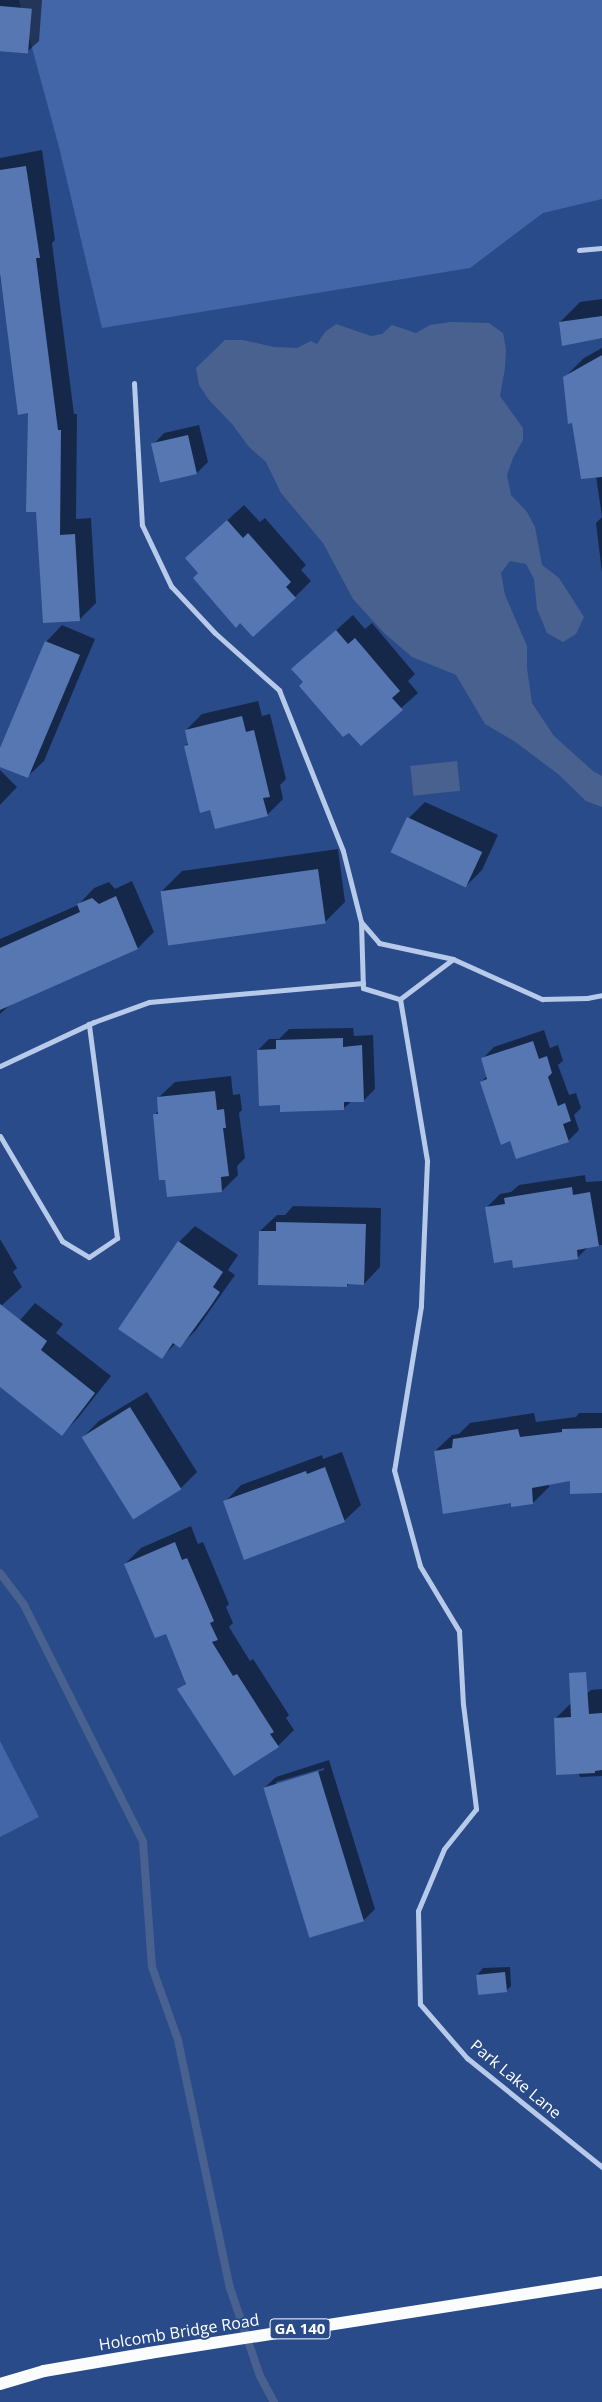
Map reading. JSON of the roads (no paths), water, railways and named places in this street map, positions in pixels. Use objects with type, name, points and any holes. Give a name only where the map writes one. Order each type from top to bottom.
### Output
[{"type":"main road","name":"Holcomb Bridge Road","points":[[0,2384],[44,2371],[139,2354],[602,2282]]},
{"type":"street","points":[[579,250],[602,248]]},
{"type":"street","points":[[134,383],[142,525],[171,586],[215,633],[279,690],[343,851],[361,922],[363,988],[400,999],[453,959]]},
{"type":"street","points":[[361,922],[378,943],[453,959],[542,999],[587,998],[602,995]]},
{"type":"street","points":[[0,1066],[89,1024],[149,1002],[363,983]]},
{"type":"street","name":"Park Lake Lane","points":[[400,999],[427,1161],[421,1306],[394,1470],[420,1566],[459,1631],[463,1704],[476,1809],[444,1849],[418,1911],[420,2004],[467,2058],[602,2167]]},
{"type":"street","points":[[0,1136],[62,1241],[89,1257],[117,1238],[89,1024]]},
{"type":"waterway","points":[[0,1573],[24,1605],[143,1842],[152,1967],[178,2040],[230,2288],[260,2376],[274,2402]]}]
